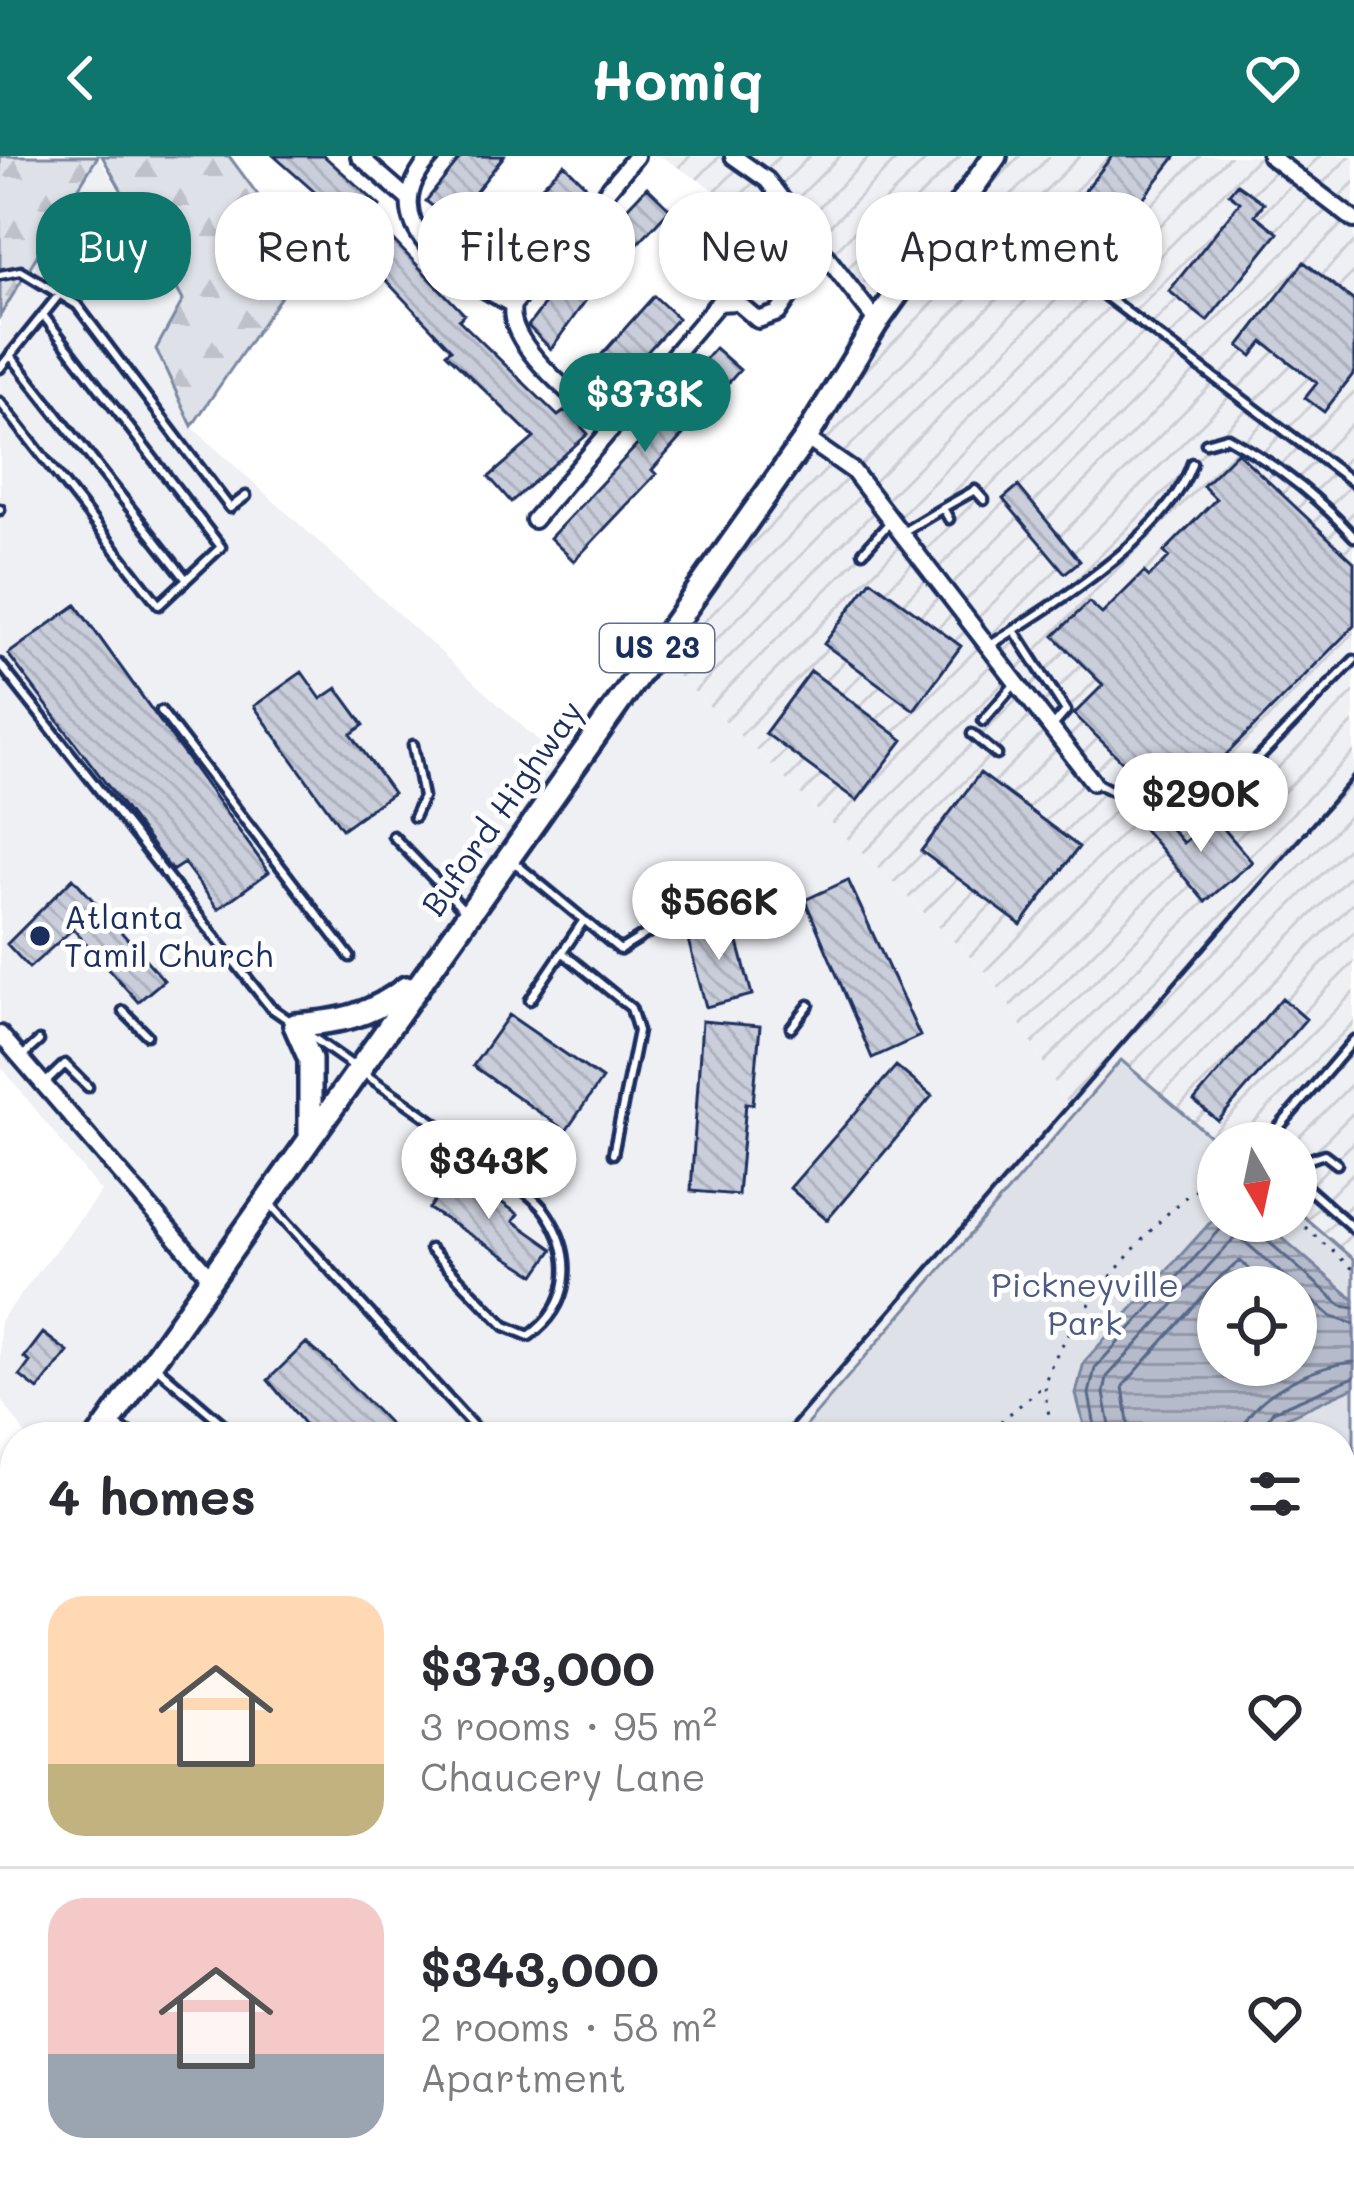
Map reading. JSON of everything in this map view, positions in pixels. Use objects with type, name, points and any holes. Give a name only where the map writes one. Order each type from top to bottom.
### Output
[{"type":"main road","name":"Buford Highway","points":[[970,192],[994,156]]},
{"type":"main road","name":"Buford Highway","points":[[110,1422],[806,438],[894,300]]},
{"type":"main road","points":[[310,1135],[310,1059],[295,1024],[343,1022],[384,1006],[426,971]]},
{"type":"street","points":[[359,156],[406,197],[418,231],[451,271],[513,305]]},
{"type":"street","points":[[406,197],[413,177],[432,156]]},
{"type":"street","points":[[611,430],[519,340],[510,317],[513,305],[636,156]]},
{"type":"street","points":[[734,156],[767,180],[878,322]]},
{"type":"street","points":[[1270,156],[1354,220]]},
{"type":"street","points":[[534,520],[718,302],[736,302],[758,320],[778,313],[787,300]]},
{"type":"street","points":[[806,438],[853,471],[1093,782]]},
{"type":"street","points":[[0,1034],[209,1276]]},
{"type":"lane","points":[[0,275],[21,271],[36,281]]},
{"type":"lane","points":[[0,368],[55,300]]},
{"type":"lane","points":[[66,300],[77,305],[230,508],[246,496]]},
{"type":"lane","points":[[1111,300],[1354,483]]},
{"type":"lane","points":[[0,402],[159,605],[221,548],[43,315]]},
{"type":"lane","points":[[10,355],[187,580]]},
{"type":"lane","points":[[1206,443],[1228,437],[1244,446],[1330,509],[1354,537]]},
{"type":"lane","points":[[988,646],[1111,563],[1184,486],[1192,463]]},
{"type":"lane","points":[[863,552],[896,527],[975,490],[984,500]]},
{"type":"lane","points":[[943,508],[949,520]]},
{"type":"lane","points":[[1014,630],[1066,711],[1052,728]]},
{"type":"lane","points":[[1093,782],[1136,804],[1175,807],[1229,789],[1354,660]]},
{"type":"lane","points":[[0,664],[270,1007],[471,1148],[546,1212],[565,1262],[563,1298],[554,1318],[529,1336],[506,1326],[430,1249]]},
{"type":"lane","points":[[983,721],[1017,683]]},
{"type":"lane","points":[[161,711],[350,956]]},
{"type":"lane","points":[[972,734],[997,754]]},
{"type":"lane","points":[[413,745],[423,797],[414,817]]},
{"type":"lane","points":[[393,836],[468,913]]},
{"type":"lane","points":[[507,857],[620,950],[709,895],[740,890],[766,908]]},
{"type":"lane","points":[[530,1000],[584,920]]},
{"type":"lane","points":[[562,952],[631,1008],[638,1031],[613,1154]]},
{"type":"lane","points":[[791,1028],[809,1005]]},
{"type":"lane","points":[[123,1011],[147,1036]]},
{"type":"lane","points":[[1283,1122],[1354,1040]]},
{"type":"lane","points":[[20,1058],[39,1041]]},
{"type":"lane","points":[[43,1085],[65,1064],[88,1088]]},
{"type":"lane","points":[[1317,1156],[1324,1154],[1337,1164]]},
{"type":"lane","points":[[1317,1196],[1354,1229]]},
{"type":"lane","points":[[265,1198],[469,1422]]},
{"type":"lane","points":[[150,1362],[220,1422]]},
{"type":"path","points":[[1051,1422],[1044,1385],[1058,1343],[1076,1316],[1197,1187]]},
{"type":"path","points":[[1317,1237],[1354,1270]]},
{"type":"path","points":[[1000,1422],[1044,1385]]},
{"type":"shaded area","points":[[98,156],[120,192],[76,192]]},
{"type":"shaded area","points":[[660,156],[1354,156],[1354,1260],[1317,1228],[1317,1122],[1197,1125],[1122,1061],[1074,1115],[994,980],[647,646],[891,300],[1162,300],[1162,192],[856,192],[856,278],[832,263],[832,192],[718,192]]},
{"type":"shaded area","points":[[36,257],[36,300],[184,300],[156,349],[192,427],[563,763],[647,646],[994,980],[1074,1115],[809,1422],[17,1422],[0,1397],[0,1321],[101,1192],[0,1065],[0,316]]},
{"type":"green space","points":[[0,156],[98,156],[76,192],[36,192],[36,257],[0,316]]},
{"type":"green space","points":[[102,156],[229,156],[256,192],[215,192],[215,300],[279,300],[192,426],[156,349],[183,300],[191,300],[191,192],[122,192]]},
{"type":"green space","name":"Pickneyville Park","points":[[1121,1060],[1197,1125],[1197,1242],[1317,1242],[1317,1228],[1354,1260],[1354,1422],[809,1422]]},
{"type":"water","points":[[1197,1237],[1197,1242],[1287,1242],[1315,1266],[1197,1266],[1197,1386],[1317,1386],[1317,1268],[1354,1300],[1354,1387],[1278,1422],[1083,1422],[1076,1394],[1084,1362]]},
{"type":"building","points":[[274,156],[324,156],[364,192],[315,192]]},
{"type":"building","points":[[462,156],[504,156],[476,192],[433,192]]},
{"type":"building","points":[[1112,156],[1176,156],[1148,192],[1084,192]]},
{"type":"building","points":[[564,164],[587,187],[582,192],[536,192]]},
{"type":"building","points":[[1237,184],[1264,203],[1255,215],[1278,233],[1207,321],[1169,291],[1240,202],[1229,194]]},
{"type":"building","points":[[647,187],[659,198],[659,221],[635,246],[635,200]]},
{"type":"building","points":[[394,241],[418,266],[418,300],[451,300],[464,314],[459,320],[558,416],[566,410],[588,434],[511,502],[489,477],[534,438],[446,353],[451,349],[394,289]]},
{"type":"building","points":[[1304,262],[1354,301],[1354,373],[1324,412],[1305,398],[1317,383],[1263,342],[1252,356],[1239,346]]},
{"type":"building","points":[[654,296],[678,318],[609,394],[585,373]]},
{"type":"building","points":[[548,300],[586,300],[551,349],[528,326]]},
{"type":"building","points":[[715,348],[740,370],[652,470],[656,474],[574,561],[550,538],[640,442],[636,438]]},
{"type":"building","points":[[1237,452],[1354,562],[1354,626],[1212,769],[1203,760],[1192,771],[1175,755],[1159,771],[1147,760],[1134,773],[1074,714],[1103,685],[1054,636],[1089,602],[1102,614],[1144,572],[1149,577],[1169,557],[1164,552],[1216,499],[1203,486]]},
{"type":"building","points":[[1018,486],[1080,561],[1065,573],[1003,499]]},
{"type":"building","points":[[871,580],[961,646],[914,710],[824,644]]},
{"type":"building","points":[[76,605],[269,872],[218,909],[184,863],[172,871],[8,654]]},
{"type":"building","points":[[811,671],[903,740],[857,801],[765,733]]},
{"type":"building","points":[[302,672],[321,699],[337,688],[364,725],[351,734],[393,793],[342,829],[254,706]]},
{"type":"building","points":[[980,773],[1079,847],[1021,925],[921,851]]},
{"type":"building","points":[[1159,815],[1183,843],[1214,817],[1252,862],[1205,902],[1143,828]]},
{"type":"building","name":"Atlanta Tamil Church","points":[[73,878],[164,980],[138,1002],[73,929],[29,968],[7,944]]},
{"type":"building","points":[[848,880],[920,1036],[872,1058],[805,900]]},
{"type":"building","points":[[732,920],[752,995],[706,1007],[686,932]]},
{"type":"building","points":[[1282,998],[1306,1019],[1218,1121],[1194,1101]]},
{"type":"building","points":[[509,1015],[602,1079],[566,1131],[473,1066]]},
{"type":"building","points":[[702,1021],[760,1026],[753,1104],[746,1103],[738,1195],[691,1191]]},
{"type":"building","points":[[896,1066],[932,1096],[827,1220],[790,1188]]},
{"type":"building","points":[[456,1170],[518,1214],[513,1221],[553,1249],[535,1275],[429,1209]]},
{"type":"building","points":[[43,1333],[68,1352],[38,1390],[20,1376],[30,1362],[24,1358]]},
{"type":"building","points":[[306,1343],[387,1422],[303,1422],[268,1380]]},
{"type":"railway","points":[[794,1422],[1354,776]]},
{"type":"place","name":"Atlanta Tamil Church","points":[[40,936]]}]
